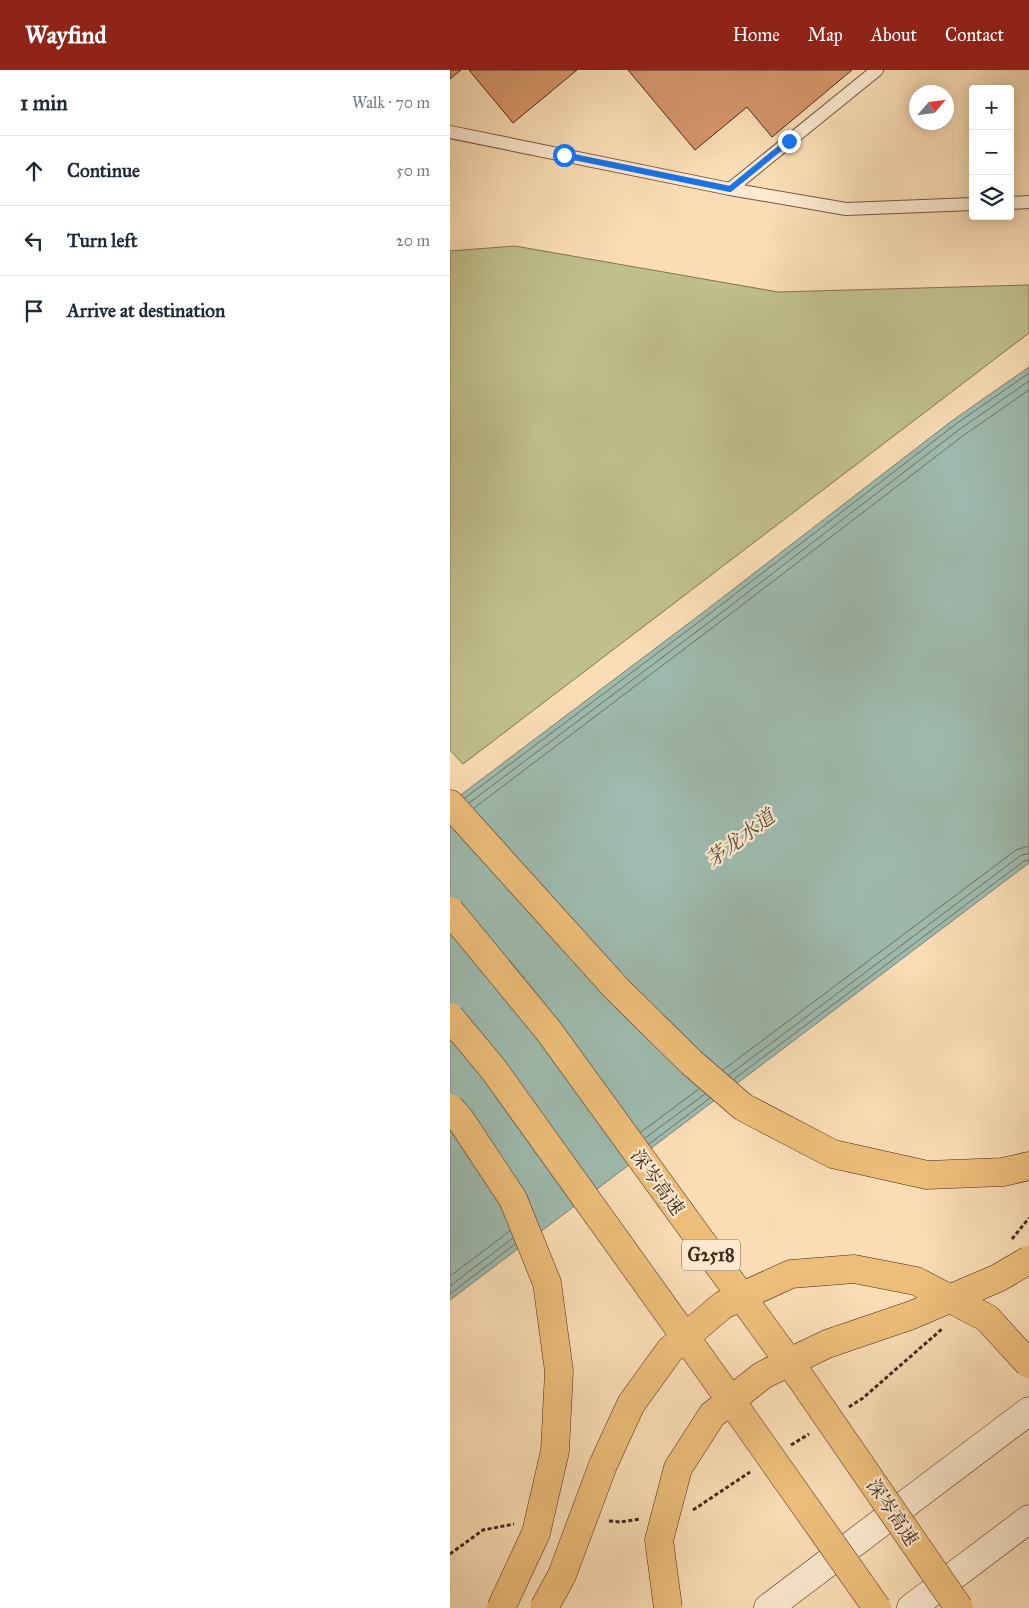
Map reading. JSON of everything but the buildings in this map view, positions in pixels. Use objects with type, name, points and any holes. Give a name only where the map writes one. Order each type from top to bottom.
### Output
[{"type":"highway","points":[[450,804],[616,988],[691,1062],[743,1107],[833,1154],[927,1175],[1003,1172],[1029,1166]]},
{"type":"highway","name":"深岑高速","points":[[450,911],[559,1046],[802,1380],[959,1608]]},
{"type":"highway","points":[[450,1017],[494,1070],[877,1608]]},
{"type":"highway","points":[[450,1108],[460,1119],[514,1199],[547,1283],[559,1371],[555,1451],[536,1533],[501,1608]]},
{"type":"highway","points":[[668,1608],[659,1540],[678,1468],[712,1415],[763,1374],[827,1344],[912,1315],[998,1278],[1029,1260]]},
{"type":"highway","points":[[544,1608],[562,1575],[603,1465],[631,1404],[670,1350],[723,1305],[791,1274],[854,1270],[916,1281],[987,1318],[1029,1364]]},
{"type":"main road","points":[[768,1608],[1029,1411]]},
{"type":"main road","points":[[911,1608],[1029,1519]]},
{"type":"lane","points":[[730,189],[876,70]]},
{"type":"lane","points":[[450,132],[730,189],[846,209],[969,204]]},
{"type":"lane","points":[[1014,203],[1029,202]]},
{"type":"green space","points":[[515,246],[778,292],[1029,285],[1029,333],[463,764],[450,750],[450,251]]},
{"type":"water","name":"茅龙水道","points":[[1029,367],[1029,863],[450,1300],[450,803],[701,614],[953,420]]},
{"type":"route","points":[[564,155],[730,189],[789,141]]}]
